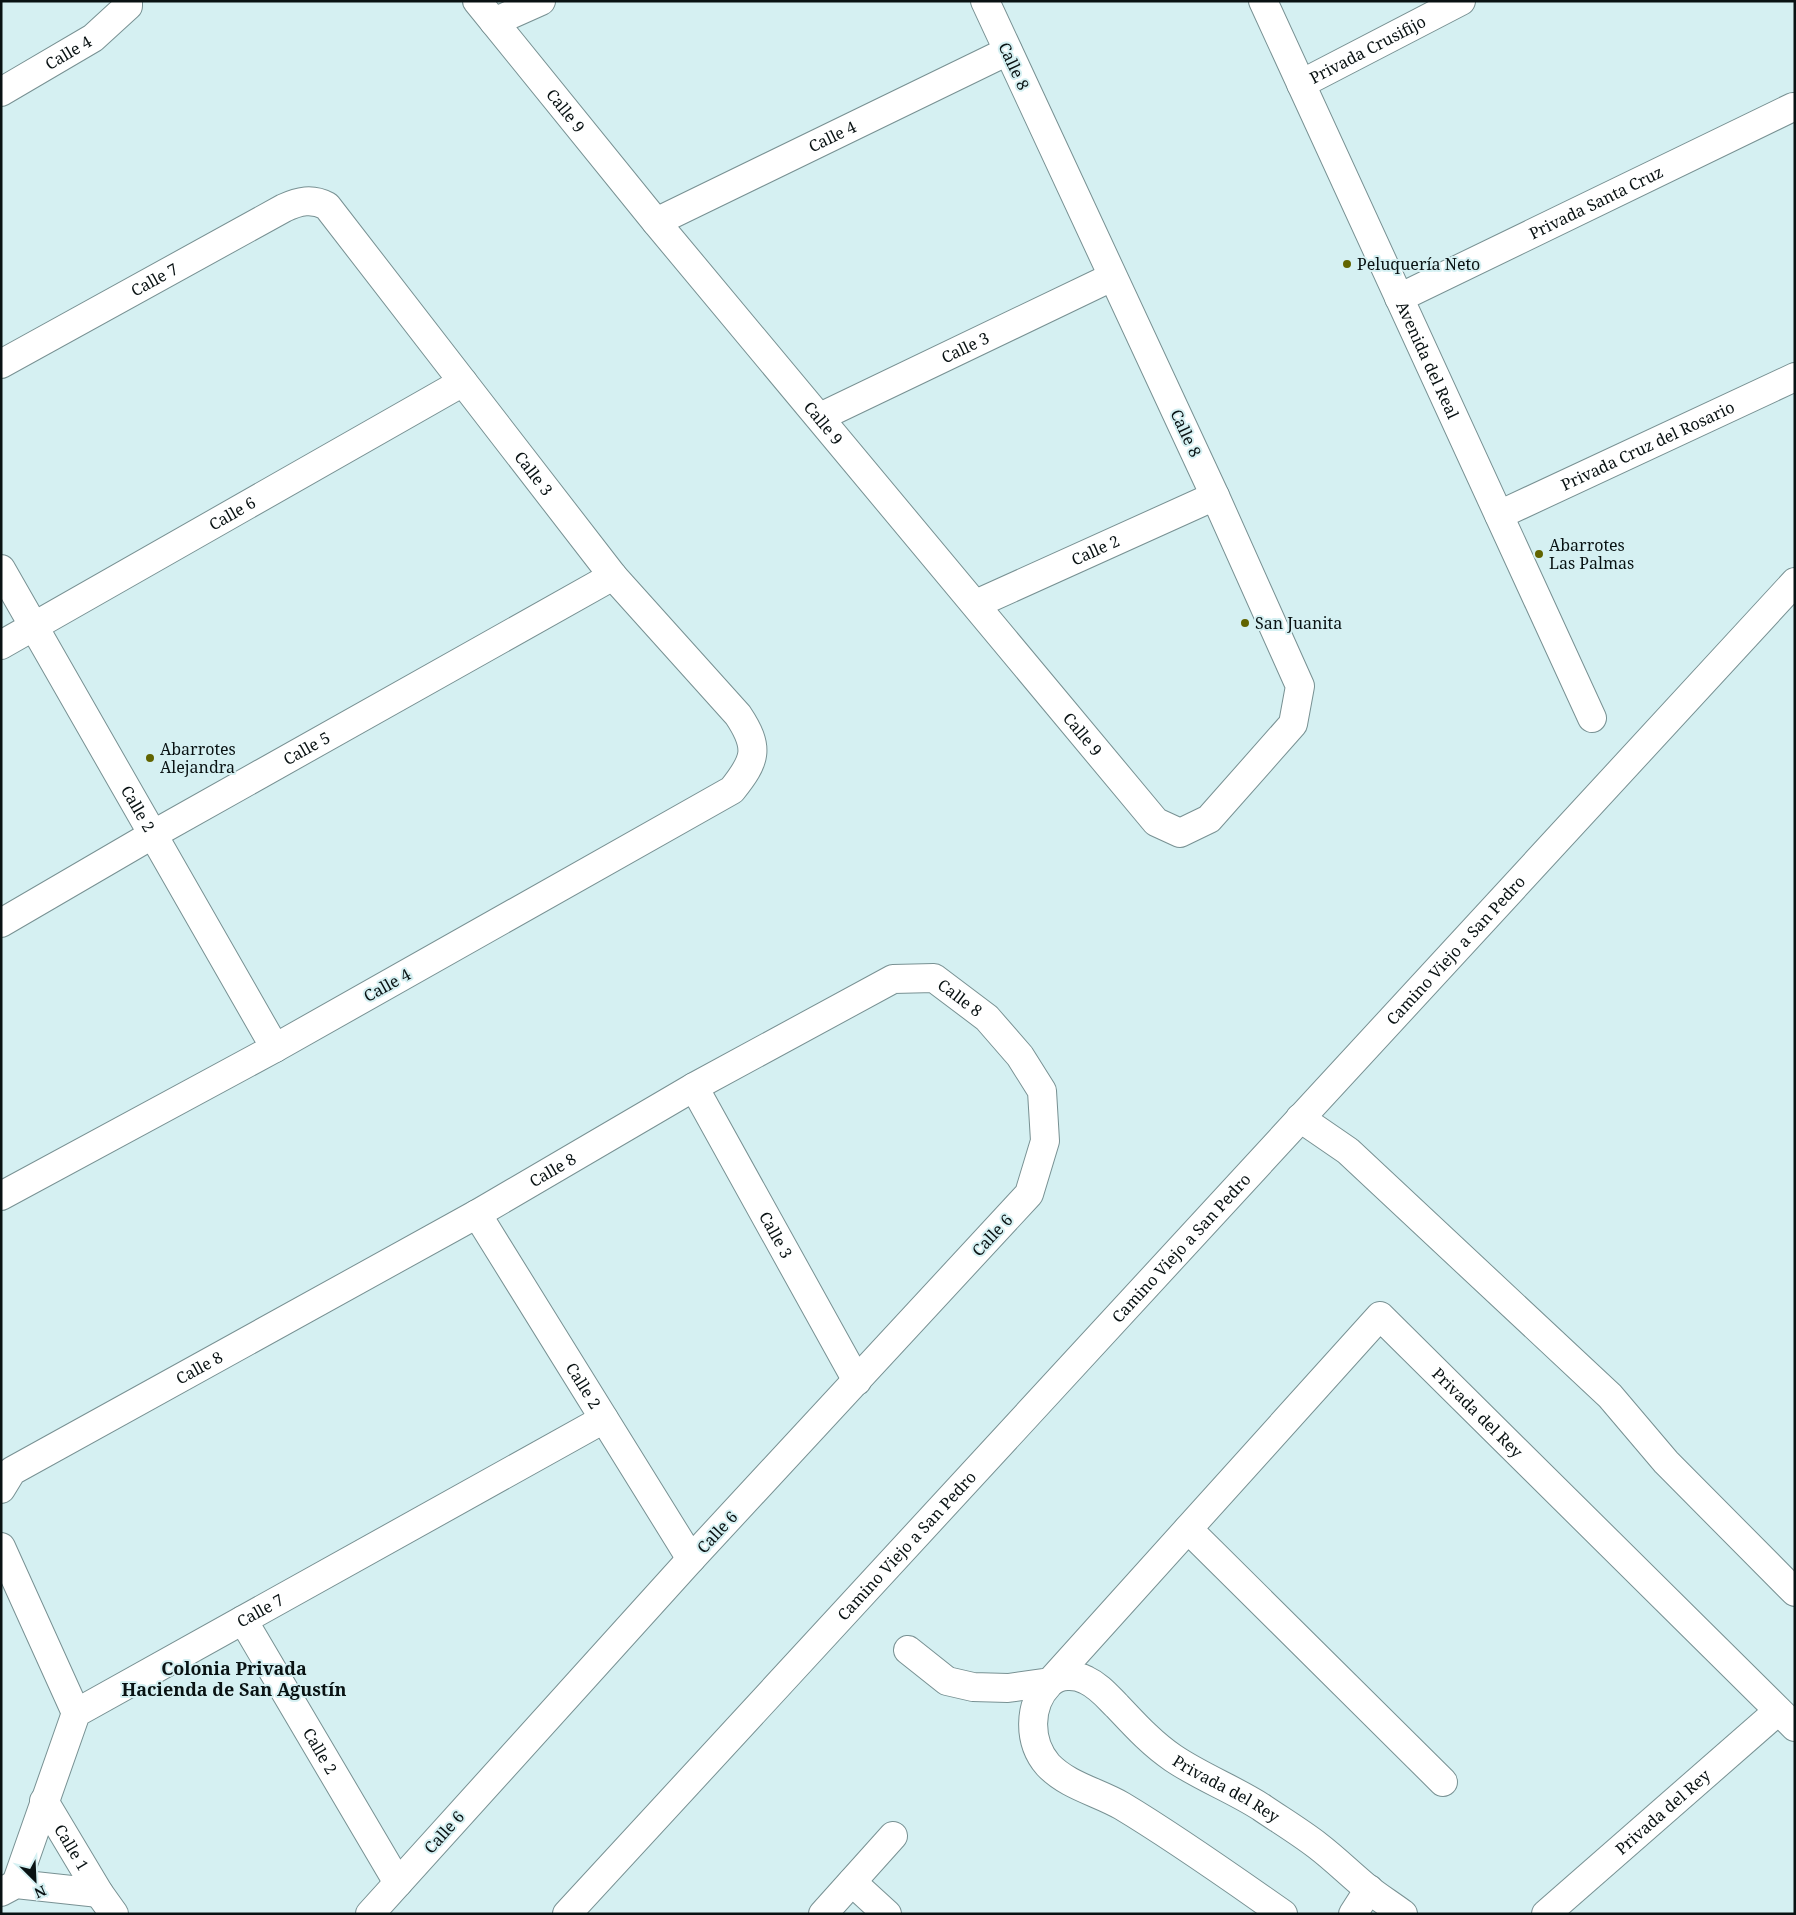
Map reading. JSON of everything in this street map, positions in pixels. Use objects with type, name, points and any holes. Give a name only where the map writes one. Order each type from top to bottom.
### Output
[{"type":"street","name":"Calle 9","points":[[477,1],[656,222],[1156,822],[1180,833]]},
{"type":"street","points":[[494,22],[541,1]]},
{"type":"street","name":"Calle 8","points":[[985,1],[1112,277],[1216,496],[1300,686],[1293,724],[1209,819],[1180,833]]},
{"type":"street","name":"Avenida del Real","points":[[1263,1],[1592,718]]},
{"type":"street","name":"Privada Crusifijo","points":[[1301,84],[1461,1]]},
{"type":"street","name":"Calle 4","points":[[1,92],[92,38],[128,3]]},
{"type":"street","name":"Calle 4","points":[[656,222],[1008,51]]},
{"type":"street","name":"Privada Santa Cruz","points":[[1399,298],[1793,107]]},
{"type":"street","name":"Calle 3","points":[[308,200],[327,206],[613,576],[738,715],[751,734],[753,754]]},
{"type":"street","name":"Calle 7","points":[[1,364],[284,208],[308,200]]},
{"type":"street","name":"Calle 3","points":[[820,417],[1112,277]]},
{"type":"street","name":"Privada Cruz del Rosario","points":[[1499,515],[1795,377]]},
{"type":"street","name":"Calle 6","points":[[1,645],[463,382]]},
{"type":"street","name":"Calle 2","points":[[976,604],[1216,496]]},
{"type":"street","name":"Calle 2","points":[[1,569],[275,1048]]},
{"type":"street","name":"Calle 5","points":[[1,923],[152,835],[613,576]]},
{"type":"street","name":"Camino Viejo a San Pedro","points":[[567,1914],[1795,582]]},
{"type":"street","name":"Calle 4","points":[[1,1196],[275,1048],[732,790],[745,774],[753,754]]},
{"type":"street","name":"Calle 8","points":[[1,1489],[12,1471],[477,1214],[694,1087],[893,979],[934,978],[987,1018],[1020,1056],[1042,1092],[1045,1141]]},
{"type":"street","name":"Calle 3","points":[[694,1087],[857,1381]]},
{"type":"street","points":[[1300,1118],[1348,1151],[1610,1396],[1666,1462],[1795,1592]]},
{"type":"street","name":"Calle 6","points":[[370,1914],[692,1559],[1029,1194],[1045,1141]]},
{"type":"street","name":"Calle 2","points":[[477,1214],[692,1559]]},
{"type":"street","name":"Privada del Rey","points":[[1283,1914],[1157,1827],[1119,1804],[1073,1783],[1048,1764],[1040,1752],[1032,1727],[1033,1714],[1035,1704],[1050,1682],[1380,1316],[1787,1719],[1546,1914]]},
{"type":"street","name":"Calle 7","points":[[76,1713],[604,1419]]},
{"type":"street","points":[[1188,1529],[1443,1782]]},
{"type":"street","points":[[1,1547],[76,1713],[44,1801],[9,1888]]},
{"type":"street","name":"Calle 2","points":[[243,1620],[398,1883]]},
{"type":"street","name":"Privada del Rey","points":[[908,1650],[947,1681],[974,1687],[1008,1688],[1050,1682],[1073,1676],[1097,1685],[1143,1733],[1173,1758],[1259,1806],[1318,1846],[1369,1889],[1403,1914]]},
{"type":"street","name":"Calle 1","points":[[44,1801],[106,1903]]},
{"type":"street","points":[[823,1914],[893,1836]]},
{"type":"street","points":[[852,1882],[887,1914]]},
{"type":"street","name":"Calle 1","points":[[9,1888],[106,1903]]},
{"type":"street","points":[[1352,1914],[1369,1889]]},
{"type":"place","name":"Peluquería Neto","points":[[1347,264]]},
{"type":"place","name":"Abarrotes Las Palmas","points":[[1539,554]]},
{"type":"place","name":"San Juanita","points":[[1245,623]]},
{"type":"place","name":"Abarrotes Alejandra","points":[[150,758]]},
{"type":"district","name":"Colonia Privada Hacienda de San Agustín","points":[[234,1679]]}]
